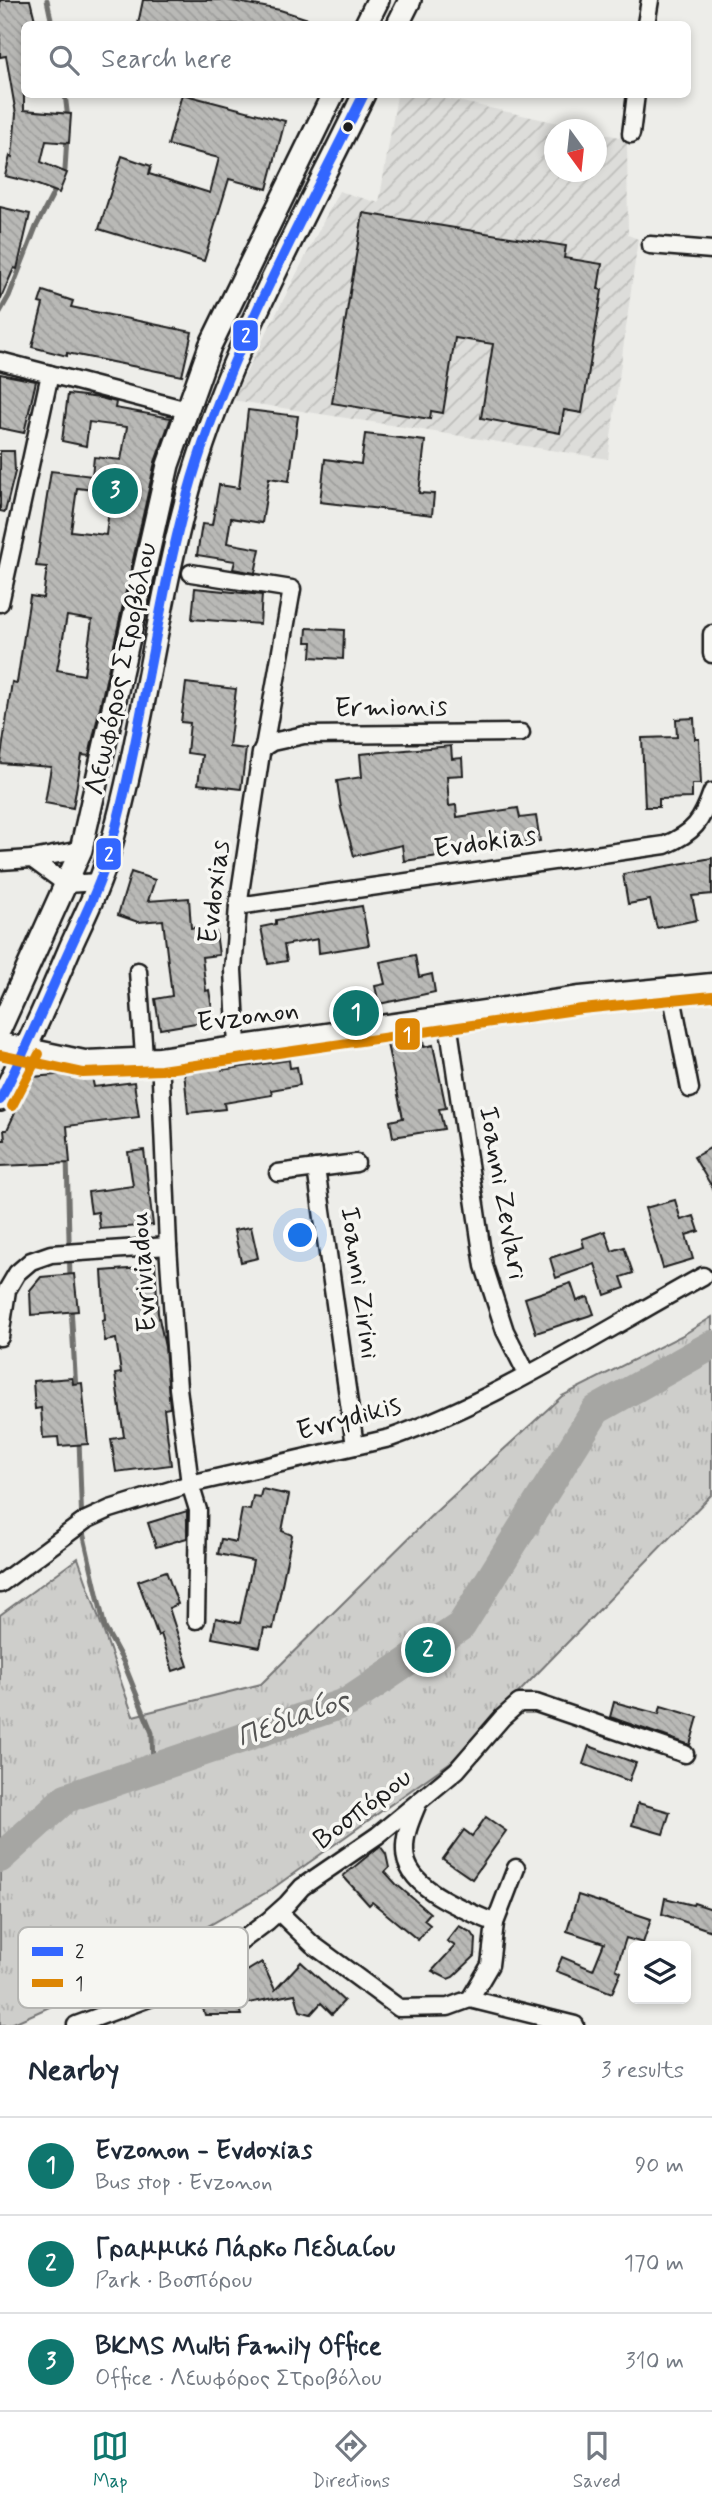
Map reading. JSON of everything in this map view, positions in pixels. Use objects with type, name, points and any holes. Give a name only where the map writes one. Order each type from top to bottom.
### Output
[{"type":"main road","points":[[368,21],[378,0]]},
{"type":"main road","points":[[400,21],[410,0]]},
{"type":"main road","name":"Λεωφόρος Στροβόλου","points":[[0,1029],[81,850],[168,465],[210,346],[331,98]]},
{"type":"main road","name":"Λεωφόρος Στροβόλου","points":[[0,1100],[27,1048],[99,883],[124,798],[177,541],[196,467],[237,356],[362,98]]},
{"type":"street","points":[[646,21],[650,0]]},
{"type":"street","points":[[631,134],[636,98]]},
{"type":"street","points":[[650,245],[712,250]]},
{"type":"street","points":[[0,361],[187,411]]},
{"type":"street","points":[[0,603],[50,374]]},
{"type":"street","name":"Evdoxias","points":[[191,573],[292,589],[261,753],[238,906],[233,970],[237,1045]]},
{"type":"street","points":[[712,634],[712,653]]},
{"type":"street","name":"Ermionis","points":[[264,747],[272,742],[304,736],[521,733]]},
{"type":"street","name":"Evdokias","points":[[238,906],[665,845],[682,838],[694,828],[705,811],[712,792]]},
{"type":"street","points":[[0,862],[81,850]]},
{"type":"street","points":[[32,859],[66,884],[99,883]]},
{"type":"street","name":"Evriviadou","points":[[138,971],[152,1056],[178,1388],[190,1484],[198,1510],[196,1619]]},
{"type":"street","name":"Evzonon","points":[[0,1041],[85,1059],[152,1056],[580,995],[712,982]]},
{"type":"street","points":[[670,986],[690,1089]]},
{"type":"street","name":"Ioanni Zevlari","points":[[447,1015],[484,1266],[505,1331],[527,1374]]},
{"type":"street","points":[[278,1173],[356,1163]]},
{"type":"street","name":"Ioanni Zirini","points":[[316,1168],[355,1446]]},
{"type":"street","points":[[0,1337],[7,1290],[17,1273],[31,1261],[51,1254],[168,1246]]},
{"type":"street","name":"Evrydikis","points":[[0,1584],[86,1520],[110,1509],[190,1484],[390,1438],[417,1429],[527,1374],[703,1276]]},
{"type":"street","name":"Βοσπόρου","points":[[248,1936],[279,1912],[302,1887],[378,1835],[457,1770],[502,1718],[519,1703],[527,1702],[685,1754]]},
{"type":"street","points":[[418,1801],[409,1825],[404,1853],[416,1880],[454,1905],[495,1923]]},
{"type":"street","points":[[470,1999],[490,1965],[495,1923],[516,1868]]},
{"type":"street","points":[[279,1912],[312,1944],[399,2008],[448,2007],[470,1999],[575,2025]]},
{"type":"street","name":"Βοσπόρου","points":[[76,2025],[122,2008]]},
{"type":"shaded area","points":[[396,98],[444,98],[544,120],[544,182],[607,182],[607,134],[627,139],[628,235],[638,239],[608,459],[232,400],[339,191],[379,203]]},
{"type":"green space","points":[[712,1317],[712,1494],[452,1761],[269,1891],[206,1927],[18,1927],[18,2008],[47,2008],[9,2025],[0,2025],[0,1615],[78,1558],[133,1716],[261,1684],[430,1517],[562,1396],[683,1335]]},
{"type":"building","points":[[0,0],[30,0],[35,21],[21,21],[21,98],[24,98],[24,110],[71,114],[69,143],[46,141],[41,162],[67,173],[59,193],[5,176],[10,156],[12,157],[16,114],[6,56],[0,57]]},
{"type":"building","points":[[143,0],[227,0],[280,10],[315,21],[139,21]]},
{"type":"building","points":[[181,98],[197,98],[285,121],[267,189],[229,179],[204,261],[99,229],[122,156],[151,166],[149,174],[210,193],[219,158],[168,145]]},
{"type":"building","points":[[0,207],[30,214],[17,269],[14,268],[0,300]]},
{"type":"building","points":[[363,213],[566,246],[564,258],[602,264],[598,289],[602,290],[582,413],[564,410],[560,433],[481,418],[493,344],[455,338],[443,413],[431,411],[430,419],[332,403]]},
{"type":"building","points":[[43,291],[73,301],[71,307],[192,332],[182,376],[67,353],[67,356],[32,347],[43,304],[39,303]]},
{"type":"building","points":[[0,374],[36,381],[24,433],[0,428]]},
{"type":"building","points":[[68,394],[100,398],[116,402],[115,408],[171,418],[155,462],[89,756],[82,755],[73,808],[45,803],[51,767],[0,763],[12,682],[17,683],[30,596],[43,598],[47,567],[36,566],[51,471],[92,476],[94,457],[121,460],[127,427],[89,422],[86,446],[62,441]],"holes":[[[77,488],[111,492],[106,535],[71,531]],[[67,616],[92,620],[84,675],[57,670]]]},
{"type":"building","points":[[248,410],[298,416],[289,481],[269,478],[262,523],[231,518],[227,543],[260,549],[255,573],[233,569],[235,561],[197,555],[202,524],[212,525],[219,485],[239,488]]},
{"type":"building","points":[[365,434],[425,441],[419,493],[434,494],[432,515],[320,502],[325,459],[361,464]]},
{"type":"building","points":[[0,451],[14,451],[15,472],[5,512],[0,511]]},
{"type":"building","points":[[195,588],[262,595],[260,624],[192,619]]},
{"type":"building","points":[[307,628],[344,630],[343,659],[311,657],[312,642],[306,642]]},
{"type":"building","points":[[186,683],[236,689],[229,747],[246,749],[241,789],[198,784],[202,755],[187,753],[190,723],[181,722]]},
{"type":"building","points":[[694,718],[695,739],[699,739],[701,784],[692,784],[692,798],[659,799],[659,807],[645,807],[642,738],[677,737],[676,719]]},
{"type":"building","points":[[451,746],[452,759],[462,758],[463,775],[447,776],[449,806],[456,805],[457,817],[518,808],[520,818],[536,816],[540,841],[404,861],[402,845],[354,856],[337,781],[362,777],[360,754]]},
{"type":"building","points":[[712,858],[712,894],[692,896],[697,920],[657,928],[650,900],[628,904],[623,874]]},
{"type":"building","points":[[131,872],[155,880],[148,901],[189,898],[191,928],[199,927],[200,934],[216,932],[219,955],[202,957],[206,991],[209,990],[214,1020],[160,1029],[155,999],[172,996],[163,920],[138,922],[118,915]]},
{"type":"building","points":[[362,906],[369,945],[319,953],[318,939],[284,945],[287,961],[268,964],[261,927],[276,924],[276,920]]},
{"type":"building","points":[[415,955],[419,977],[432,974],[435,992],[379,1004],[375,986],[385,984],[380,962]]},
{"type":"building","points":[[422,1036],[424,1047],[433,1045],[446,1108],[439,1109],[444,1129],[393,1137],[390,1121],[403,1118],[387,1044]]},
{"type":"building","points":[[289,1060],[290,1068],[297,1067],[300,1085],[271,1090],[272,1095],[224,1103],[225,1109],[188,1113],[184,1071],[221,1067],[222,1070]]},
{"type":"building","points":[[91,1072],[94,1087],[134,1082],[139,1117],[67,1126],[70,1163],[0,1166],[0,1140],[5,1140],[4,1130],[7,1130],[32,1077]]},
{"type":"building","points":[[712,1147],[712,1187],[694,1157]]},
{"type":"building","points":[[144,1150],[153,1225],[100,1229],[98,1212],[91,1213],[88,1192],[133,1186],[128,1152]]},
{"type":"building","points":[[675,1200],[681,1220],[694,1216],[699,1231],[686,1235],[693,1259],[663,1268],[645,1208]]},
{"type":"building","points":[[251,1227],[258,1258],[241,1262],[234,1230]]},
{"type":"building","points":[[605,1231],[612,1251],[624,1247],[633,1273],[621,1277],[625,1288],[605,1295],[595,1264],[556,1278],[550,1258],[584,1247],[582,1239]]},
{"type":"building","points":[[155,1263],[158,1313],[165,1347],[170,1408],[164,1409],[171,1465],[116,1472],[111,1439],[124,1437],[115,1374],[121,1373],[116,1339],[105,1341],[102,1321],[105,1320],[102,1271],[142,1268],[142,1264]]},
{"type":"building","points":[[74,1274],[78,1311],[31,1315],[30,1290],[41,1277]]},
{"type":"building","points":[[571,1283],[577,1301],[588,1297],[594,1314],[536,1333],[525,1298]]},
{"type":"building","points":[[72,1378],[73,1384],[82,1383],[88,1444],[59,1446],[58,1437],[43,1438],[41,1408],[35,1409],[33,1381]]},
{"type":"building","points":[[262,1489],[289,1495],[282,1531],[292,1535],[273,1629],[264,1628],[260,1647],[212,1638],[216,1618],[240,1623],[253,1561],[218,1554],[221,1539],[236,1542],[242,1509],[250,1510],[253,1496],[260,1497]]},
{"type":"building","points":[[187,1511],[187,1538],[156,1547],[148,1523]]},
{"type":"building","points":[[166,1571],[178,1604],[169,1608],[188,1666],[173,1671],[161,1634],[158,1636],[138,1581]]},
{"type":"building","points":[[614,1702],[659,1714],[661,1706],[698,1717],[690,1745],[610,1717]]},
{"type":"building","points":[[589,1746],[636,1763],[629,1781],[583,1764]]},
{"type":"building","points":[[638,1803],[670,1812],[663,1834],[632,1825]]},
{"type":"building","points":[[486,1817],[506,1831],[472,1879],[443,1859],[464,1830],[472,1836]]},
{"type":"building","points":[[380,1846],[386,1854],[389,1868],[385,1872],[430,1913],[424,1920],[430,1925],[418,1940],[372,1902],[369,1905],[343,1876]]},
{"type":"building","points":[[578,1895],[651,1919],[644,1941],[626,1938],[616,1969],[621,1972],[612,1993],[556,1971],[562,1957],[593,1970],[604,1943],[567,1931]]},
{"type":"building","points":[[665,1898],[712,1909],[712,1931],[662,1914]]},
{"type":"building","points":[[459,1926],[472,1933],[476,1939],[475,1956],[448,1979],[432,1971],[455,1946],[447,1941]]},
{"type":"building","points":[[262,1962],[275,1990],[301,1962],[344,2001],[332,2014],[321,2003],[311,2014],[300,2011],[295,1994],[248,2003],[248,1970]]},
{"type":"building","points":[[203,2008],[239,2008],[241,2015],[205,2015]]},
{"type":"waterway","points":[[47,0],[51,21]]},
{"type":"waterway","points":[[65,98],[68,119]]},
{"type":"waterway","points":[[62,178],[67,136]]},
{"type":"waterway","points":[[0,312],[36,227],[57,186]]},
{"type":"waterway","points":[[67,1156],[70,1279]]},
{"type":"waterway","points":[[71,1306],[76,1391]]},
{"type":"waterway","name":"Πεδιαίος","points":[[0,1858],[66,1798],[348,1702],[461,1626],[596,1410],[712,1345]]},
{"type":"waterway","points":[[79,1439],[82,1528],[105,1628],[123,1661],[152,1733],[153,1770]]},
{"type":"transit line","name":"2","points":[[0,1100],[28,1043],[105,865],[132,760],[180,525],[208,429],[270,283],[362,98]]},
{"type":"transit line","name":"1","points":[[0,1055],[83,1073],[161,1070],[582,1009],[712,996]]},
{"type":"transit line","name":"1","points":[[12,1106],[39,1054]]},
{"type":"place","name":"BKMS Multi Family Office","points":[[115,491]]},
{"type":"place","name":"Evzonon - Evdoxias","points":[[356,1013]]},
{"type":"place","name":"Γραμμικό Πάρκο Πεδιαίου","points":[[428,1650]]}]
